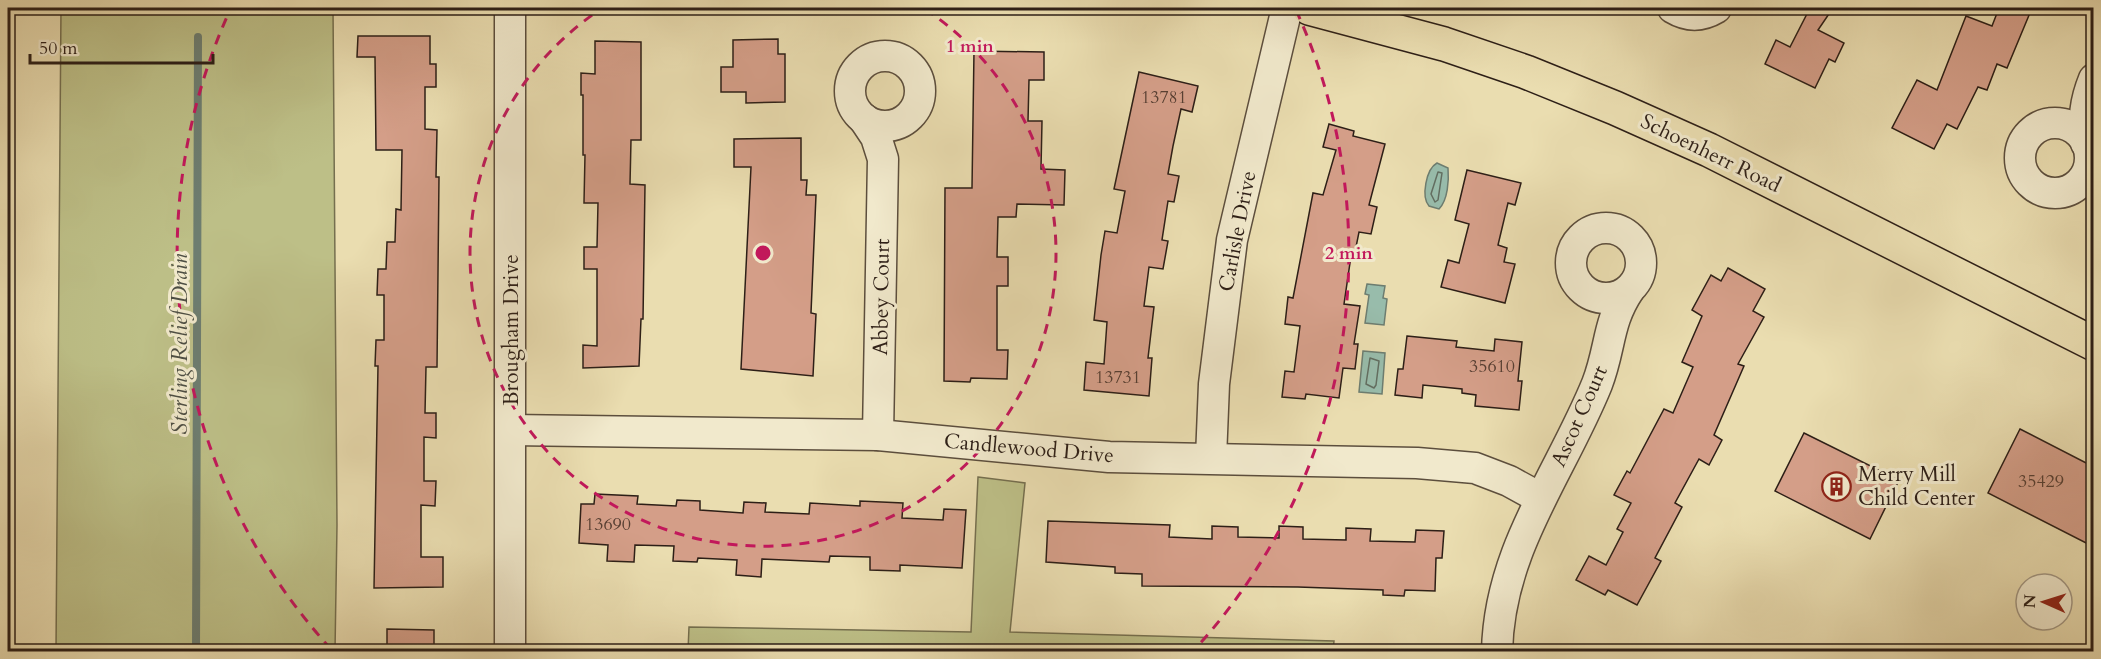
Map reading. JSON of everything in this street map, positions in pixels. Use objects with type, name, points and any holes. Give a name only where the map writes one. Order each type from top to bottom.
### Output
[{"type":"main road","name":"Schoenherr Road","points":[[1309,8],[1444,44],[1526,72],[1616,108],[1709,150],[2094,344]]},
{"type":"street","name":"Brougham Drive","points":[[510,8],[510,651]]},
{"type":"street","name":"Carlisle Drive","points":[[1211,458],[1214,384],[1232,240],[1287,8]]},
{"type":"street","points":[[1673,8],[1693,15],[1705,14],[1716,8]]},
{"type":"street","name":"Abbey Court","points":[[878,435],[884,159],[892,137],[919,103],[919,81],[906,63],[884,56],[861,65],[851,87],[855,110],[876,137],[884,159]]},
{"type":"street","points":[[2090,88],[2083,121],[2090,154],[2089,166],[2080,182],[2066,192],[2042,191],[2024,175],[2020,153],[2030,134],[2068,114],[2090,88]]},
{"type":"street","points":[[864,119],[884,127],[905,120]]},
{"type":"street","points":[[2050,123],[2071,127],[2086,143]]},
{"type":"street","name":"Ascot Court","points":[[1497,651],[1502,594],[1508,574],[1540,498],[1597,382],[1608,349],[1616,310],[1641,269],[1637,245],[1618,229],[1607,227],[1595,229],[1577,242],[1570,264],[1578,284],[1597,297],[1605,311],[1610,331]]},
{"type":"street","points":[[1597,297],[1619,296],[1629,290]]},
{"type":"street","name":"Candlewood Drive","points":[[511,429],[878,435],[1109,457],[1418,463],[1475,468],[1509,481],[1540,498]]},
{"type":"green space","points":[[61,8],[333,8],[337,525],[335,651],[56,651]]},
{"type":"green space","points":[[978,477],[1025,483],[1010,632],[1334,641],[1333,651],[688,651],[689,627],[971,632]]},
{"type":"water","points":[[1437,163],[1448,168],[1446,195],[1439,209],[1429,206],[1425,196],[1430,171]]},
{"type":"water","points":[[1367,284],[1385,286],[1383,298],[1387,299],[1384,325],[1365,323],[1369,295],[1365,294]]},
{"type":"water","points":[[1363,351],[1385,353],[1382,394],[1359,392]]},
{"type":"building","points":[[1810,8],[1833,8],[1818,30],[1844,43],[1835,62],[1829,59],[1815,88],[1765,64],[1776,40],[1790,47]]},
{"type":"building","points":[[1999,8],[2032,8],[2007,68],[1997,64],[1987,90],[1978,87],[1957,129],[1947,124],[1934,149],[1892,128],[1917,80],[1937,90],[1966,16],[1992,26]]},
{"type":"building","points":[[358,36],[430,36],[430,64],[436,64],[436,87],[425,87],[425,129],[437,130],[436,177],[439,177],[437,367],[426,367],[425,413],[436,413],[436,438],[424,437],[424,481],[436,481],[435,506],[421,505],[421,557],[443,557],[443,587],[374,588],[378,366],[375,366],[376,340],[384,340],[384,295],[377,295],[378,269],[386,269],[387,242],[395,242],[396,209],[401,210],[402,150],[376,150],[375,57],[357,57]]},
{"type":"building","points":[[778,39],[778,54],[785,54],[785,102],[746,103],[746,92],[721,92],[721,67],[733,67],[733,40]]},
{"type":"building","points":[[595,41],[641,42],[641,140],[631,140],[630,184],[645,185],[643,319],[641,319],[639,366],[583,368],[583,345],[597,346],[597,269],[584,269],[584,247],[597,247],[598,203],[584,203],[585,155],[583,155],[583,95],[581,95],[581,73],[595,74]]},
{"type":"building","points":[[974,51],[1044,52],[1044,80],[1029,80],[1028,121],[1042,121],[1041,169],[1065,170],[1064,205],[1017,204],[1016,217],[998,217],[997,257],[1008,257],[1008,286],[997,286],[997,350],[1008,350],[1007,379],[971,378],[970,382],[944,381],[945,188],[972,188]]},
{"type":"building","points":[[1139,72],[1198,86],[1192,112],[1181,109],[1173,146],[1168,174],[1179,176],[1174,202],[1168,201],[1162,240],[1168,241],[1163,269],[1149,267],[1144,306],[1154,307],[1148,358],[1152,358],[1149,396],[1084,390],[1086,362],[1104,364],[1107,322],[1094,320],[1101,255],[1105,231],[1117,233],[1125,191],[1114,189]]},
{"type":"building","points":[[1329,124],[1354,131],[1353,136],[1385,144],[1369,205],[1377,207],[1371,234],[1359,232],[1354,257],[1351,256],[1344,304],[1360,306],[1354,344],[1358,344],[1355,369],[1343,368],[1339,398],[1306,394],[1305,399],[1282,397],[1285,371],[1294,372],[1300,326],[1285,324],[1288,297],[1293,298],[1313,193],[1323,195],[1336,150],[1323,147]]},
{"type":"building","points":[[801,138],[801,180],[807,180],[806,195],[816,195],[811,313],[816,314],[813,376],[741,369],[751,167],[734,167],[734,139]]},
{"type":"building","points":[[1467,170],[1521,183],[1515,205],[1508,203],[1498,245],[1507,248],[1504,262],[1515,264],[1505,303],[1441,287],[1448,260],[1459,263],[1469,224],[1455,220]]},
{"type":"building","points":[[1728,268],[1765,289],[1753,311],[1764,317],[1738,364],[1744,366],[1714,435],[1722,440],[1709,465],[1699,459],[1675,503],[1682,507],[1655,558],[1661,561],[1637,605],[1608,590],[1605,595],[1576,580],[1589,556],[1606,565],[1623,532],[1617,529],[1631,503],[1614,495],[1627,471],[1630,473],[1664,409],[1673,413],[1693,367],[1682,362],[1702,316],[1692,310],[1711,275],[1721,281]]},
{"type":"building","points":[[1407,336],[1457,341],[1456,347],[1494,351],[1495,339],[1522,342],[1518,381],[1522,381],[1519,410],[1475,406],[1476,395],[1462,393],[1462,389],[1423,385],[1422,398],[1395,395],[1398,369],[1403,369]]},
{"type":"building","points":[[2020,429],[2094,467],[2094,547],[1988,493]]},
{"type":"building","name":"Merry Mill Child Center","points":[[1804,433],[1899,480],[1870,539],[1775,491]]},
{"type":"building","points":[[595,494],[638,496],[637,504],[676,506],[677,500],[700,501],[700,510],[743,513],[744,502],[766,503],[765,512],[809,514],[810,503],[860,506],[860,501],[903,503],[902,518],[943,520],[944,509],[966,510],[962,568],[900,565],[900,571],[870,570],[870,557],[830,556],[829,562],[762,559],[761,577],[736,575],[737,560],[698,558],[697,562],[673,561],[674,546],[635,545],[634,562],[607,561],[608,545],[579,543],[581,504],[594,504]]},
{"type":"building","points":[[1048,521],[1170,525],[1169,537],[1212,539],[1212,526],[1238,527],[1238,537],[1279,538],[1279,526],[1303,527],[1303,539],[1346,540],[1346,528],[1371,529],[1370,541],[1415,542],[1416,530],[1444,531],[1442,558],[1436,558],[1435,591],[1405,590],[1404,596],[1383,595],[1383,590],[1142,586],[1142,574],[1115,573],[1115,567],[1046,562]]},
{"type":"building","points":[[387,629],[434,630],[434,651],[387,651]]},
{"type":"waterway","name":"Sterling Relief Drain","points":[[196,652],[198,37]]},
{"type":"place","name":"Merry Mill Child Center","points":[[1837,486]]}]
